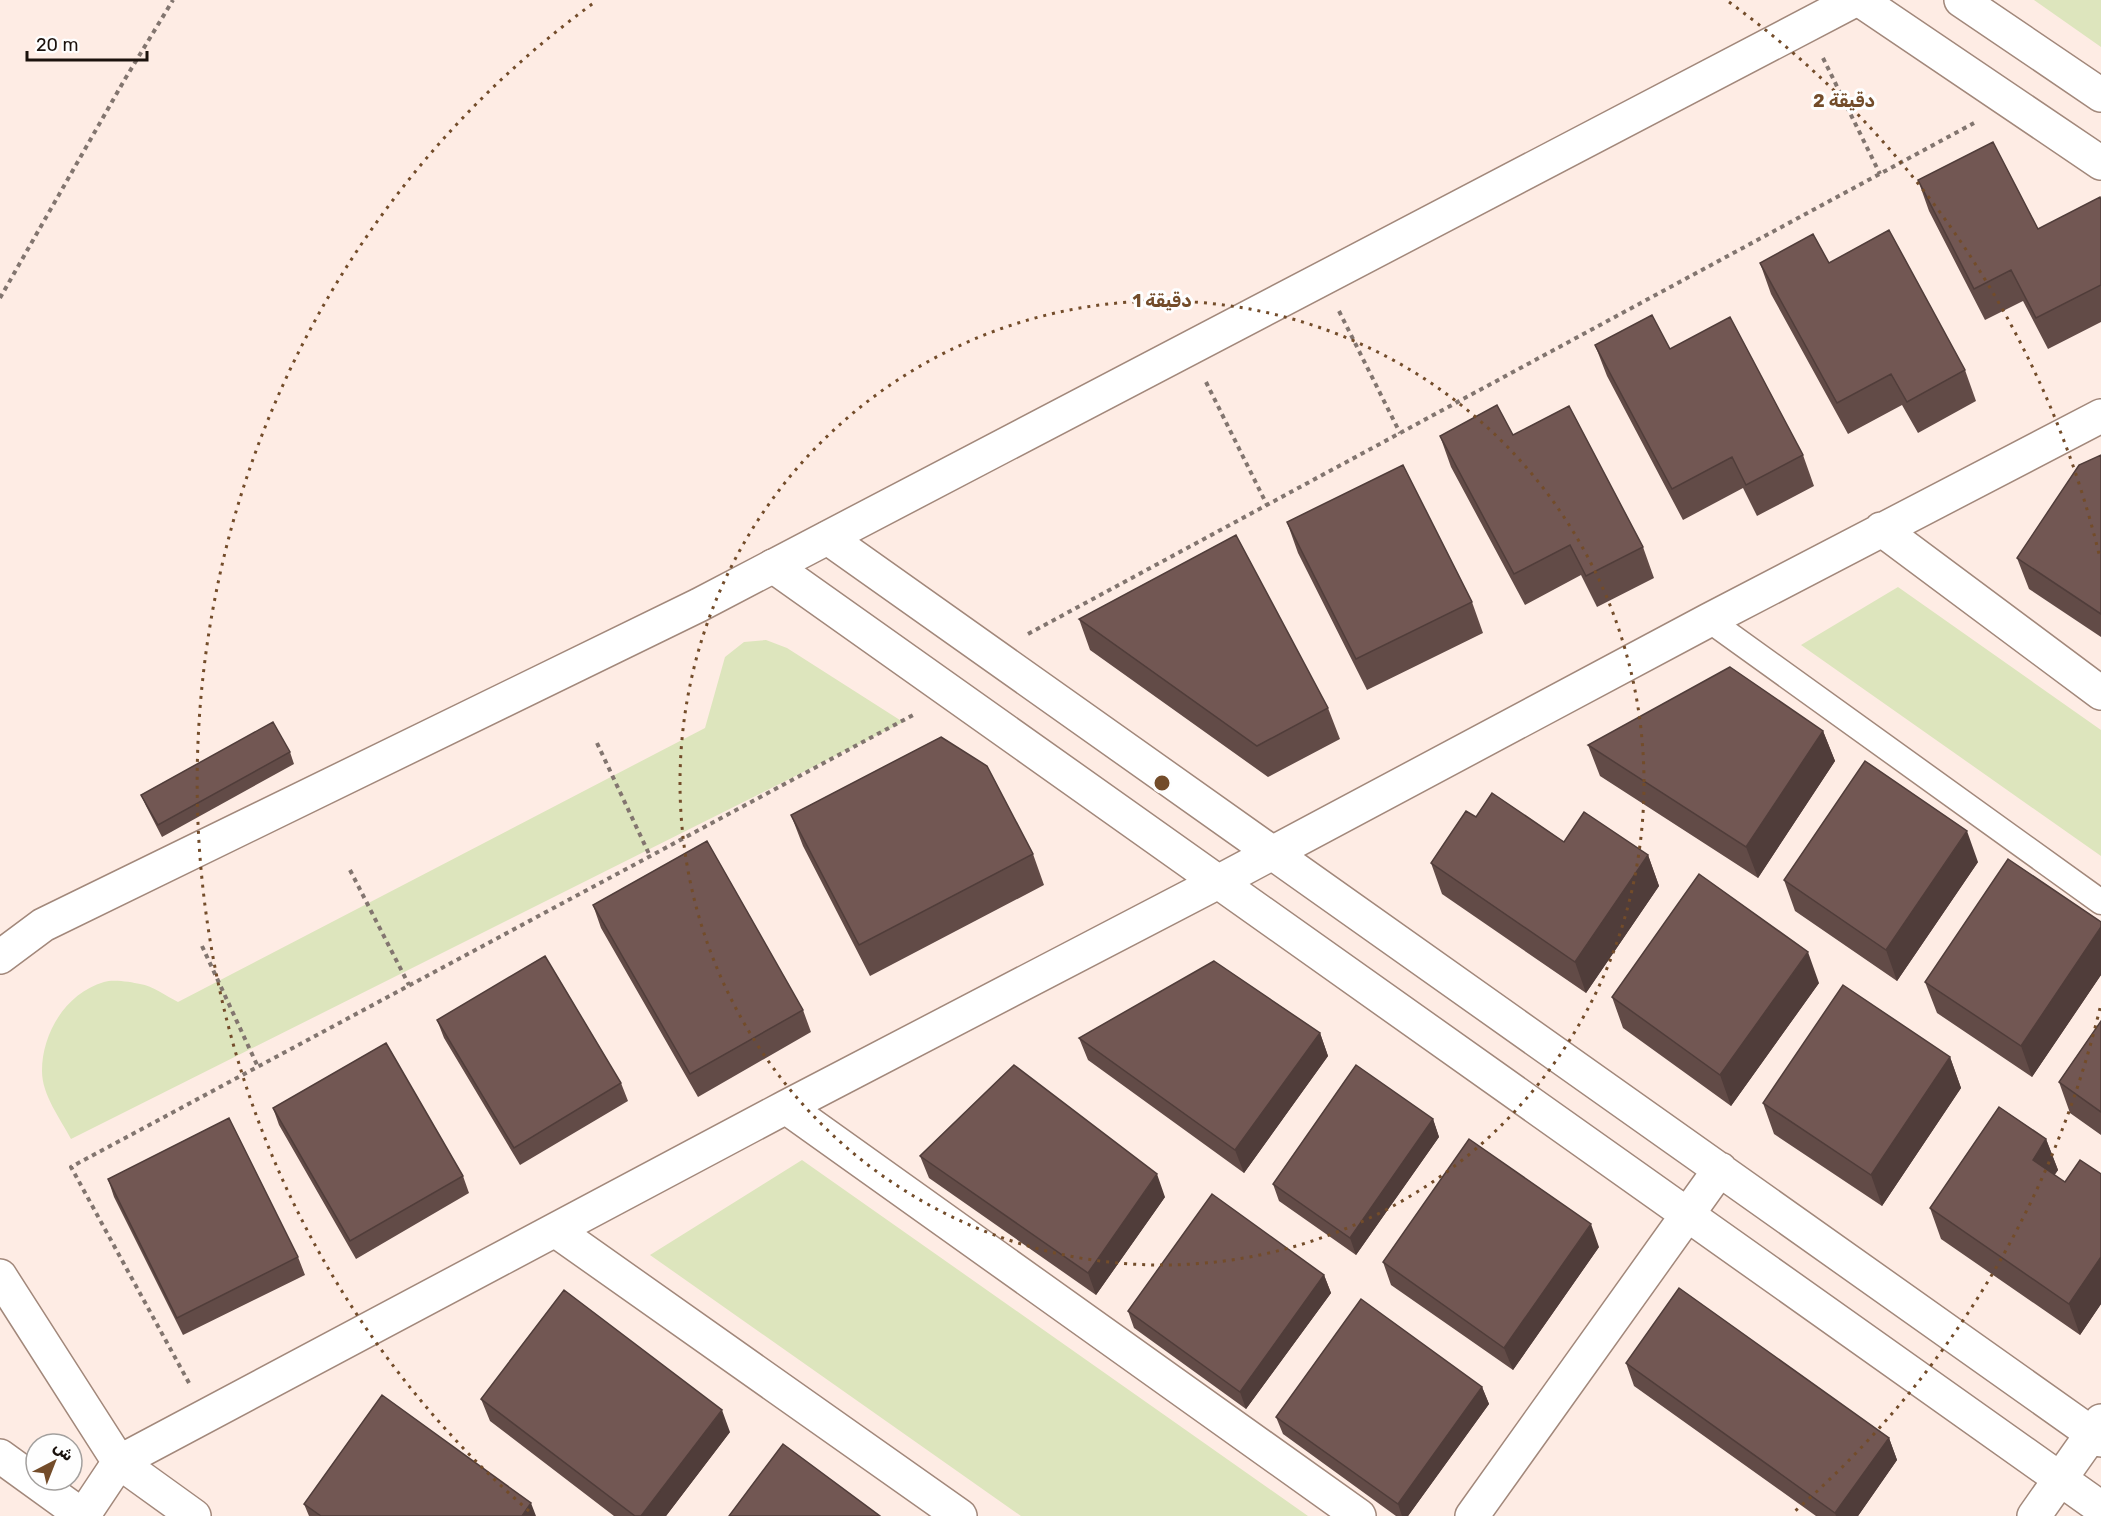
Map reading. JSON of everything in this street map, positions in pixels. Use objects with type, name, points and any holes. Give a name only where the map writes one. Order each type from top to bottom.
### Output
[{"type":"street","points":[[0,957],[43,925],[699,605],[1856,0]]},
{"type":"street","points":[[1860,0],[2101,163]]},
{"type":"street","points":[[1961,0],[2101,95]]},
{"type":"street","points":[[0,1456],[83,1516],[119,1462],[786,1107],[1273,853],[1881,529],[2101,416]]},
{"type":"street","points":[[1881,529],[2101,693]]},
{"type":"street","points":[[828,537],[1720,1169],[2098,1432],[2034,1516]]},
{"type":"street","points":[[773,566],[2101,1508]]},
{"type":"street","points":[[786,1107],[1359,1516]]},
{"type":"street","points":[[1472,1516],[1720,1169]]},
{"type":"street","points":[[555,1230],[960,1516]]},
{"type":"street","points":[[0,1276],[119,1462],[194,1516]]},
{"type":"lane","points":[[1709,620],[2101,902]]},
{"type":"path","points":[[0,298],[125,79],[173,0]]},
{"type":"path","points":[[1807,26],[1880,174]]},
{"type":"path","points":[[992,654],[2012,103]]},
{"type":"path","points":[[1323,278],[1400,433]]},
{"type":"path","points":[[1189,349],[1268,505]]},
{"type":"path","points":[[206,1416],[71,1167],[953,693]]},
{"type":"path","points":[[597,742],[650,856]]},
{"type":"path","points":[[350,870],[409,985]]},
{"type":"path","points":[[202,946],[258,1067]]},
{"type":"green space","points":[[2034,0],[2101,0],[2101,47]]},
{"type":"green space","points":[[1898,587],[2101,730],[2101,856],[1801,645]]},
{"type":"green space","points":[[766,640],[787,648],[903,722],[71,1139],[48,1098],[42,1071],[46,1043],[52,1029],[59,1016],[78,995],[104,982],[122,981],[150,987],[178,1002],[705,728],[725,657],[744,642]]},
{"type":"green space","points":[[802,1160],[1308,1516],[1021,1516],[650,1255]]},
{"type":"building","points":[[1993,142],[2038,229],[2100,197],[2101,200],[2101,285],[2036,318],[2011,270],[1974,289],[1918,180]]},
{"type":"building","points":[[1889,230],[1965,370],[1907,402],[1891,374],[1837,403],[1760,263],[1813,234],[1829,263]]},
{"type":"building","points":[[1652,315],[1670,349],[1730,317],[1803,455],[1746,485],[1732,457],[1672,489],[1595,345]]},
{"type":"building","points":[[1497,405],[1513,435],[1569,406],[1643,547],[1586,576],[1570,545],[1514,574],[1440,436]]},
{"type":"building","points":[[2101,455],[2101,614],[2017,558],[2079,465]]},
{"type":"building","points":[[1403,465],[1472,602],[1356,659],[1287,522]]},
{"type":"building","points":[[1236,535],[1328,708],[1257,746],[1079,619]]},
{"type":"building","points":[[1730,667],[1823,731],[1746,847],[1588,745]]},
{"type":"building","points":[[273,722],[290,752],[158,825],[141,795]]},
{"type":"building","points":[[941,737],[987,766],[1033,854],[859,945],[791,815]]},
{"type":"building","points":[[1865,761],[1967,831],[1886,950],[1784,880]]},
{"type":"building","points":[[1492,793],[1564,842],[1584,812],[1648,855],[1575,962],[1431,863],[1466,811],[1476,817]]},
{"type":"building","points":[[707,841],[803,1010],[690,1074],[593,905]]},
{"type":"building","points":[[2008,859],[2101,922],[2101,927],[2021,1046],[1925,982]]},
{"type":"building","points":[[1699,874],[1808,952],[1720,1075],[1612,997]]},
{"type":"building","points":[[545,956],[621,1083],[514,1148],[437,1020]]},
{"type":"building","points":[[1214,961],[1320,1033],[1235,1150],[1079,1038]]},
{"type":"building","points":[[1843,985],[1950,1057],[1871,1175],[1763,1103]]},
{"type":"building","points":[[2101,1021],[2101,1112],[2059,1082]]},
{"type":"building","points":[[386,1043],[463,1176],[350,1241],[273,1108]]},
{"type":"building","points":[[1014,1065],[1157,1174],[1088,1273],[920,1156]]},
{"type":"building","points":[[1356,1065],[1433,1119],[1350,1238],[1273,1184]]},
{"type":"building","points":[[1999,1107],[2046,1139],[2033,1160],[2065,1182],[2080,1160],[2101,1174],[2101,1257],[2069,1304],[1930,1208]]},
{"type":"building","points":[[229,1118],[298,1257],[177,1318],[108,1179]]},
{"type":"building","points":[[1469,1139],[1591,1224],[1504,1348],[1383,1262]]},
{"type":"building","points":[[1212,1194],[1324,1275],[1240,1392],[1128,1311]]},
{"type":"building","points":[[1679,1288],[1889,1438],[1835,1513],[1626,1363]]},
{"type":"building","points":[[564,1290],[722,1410],[641,1516],[635,1516],[481,1399]]},
{"type":"building","points":[[1361,1299],[1482,1387],[1398,1504],[1276,1417]]},
{"type":"building","points":[[382,1395],[531,1503],[522,1516],[321,1516],[304,1504]]},
{"type":"building","points":[[783,1444],[880,1516],[729,1516]]}]
